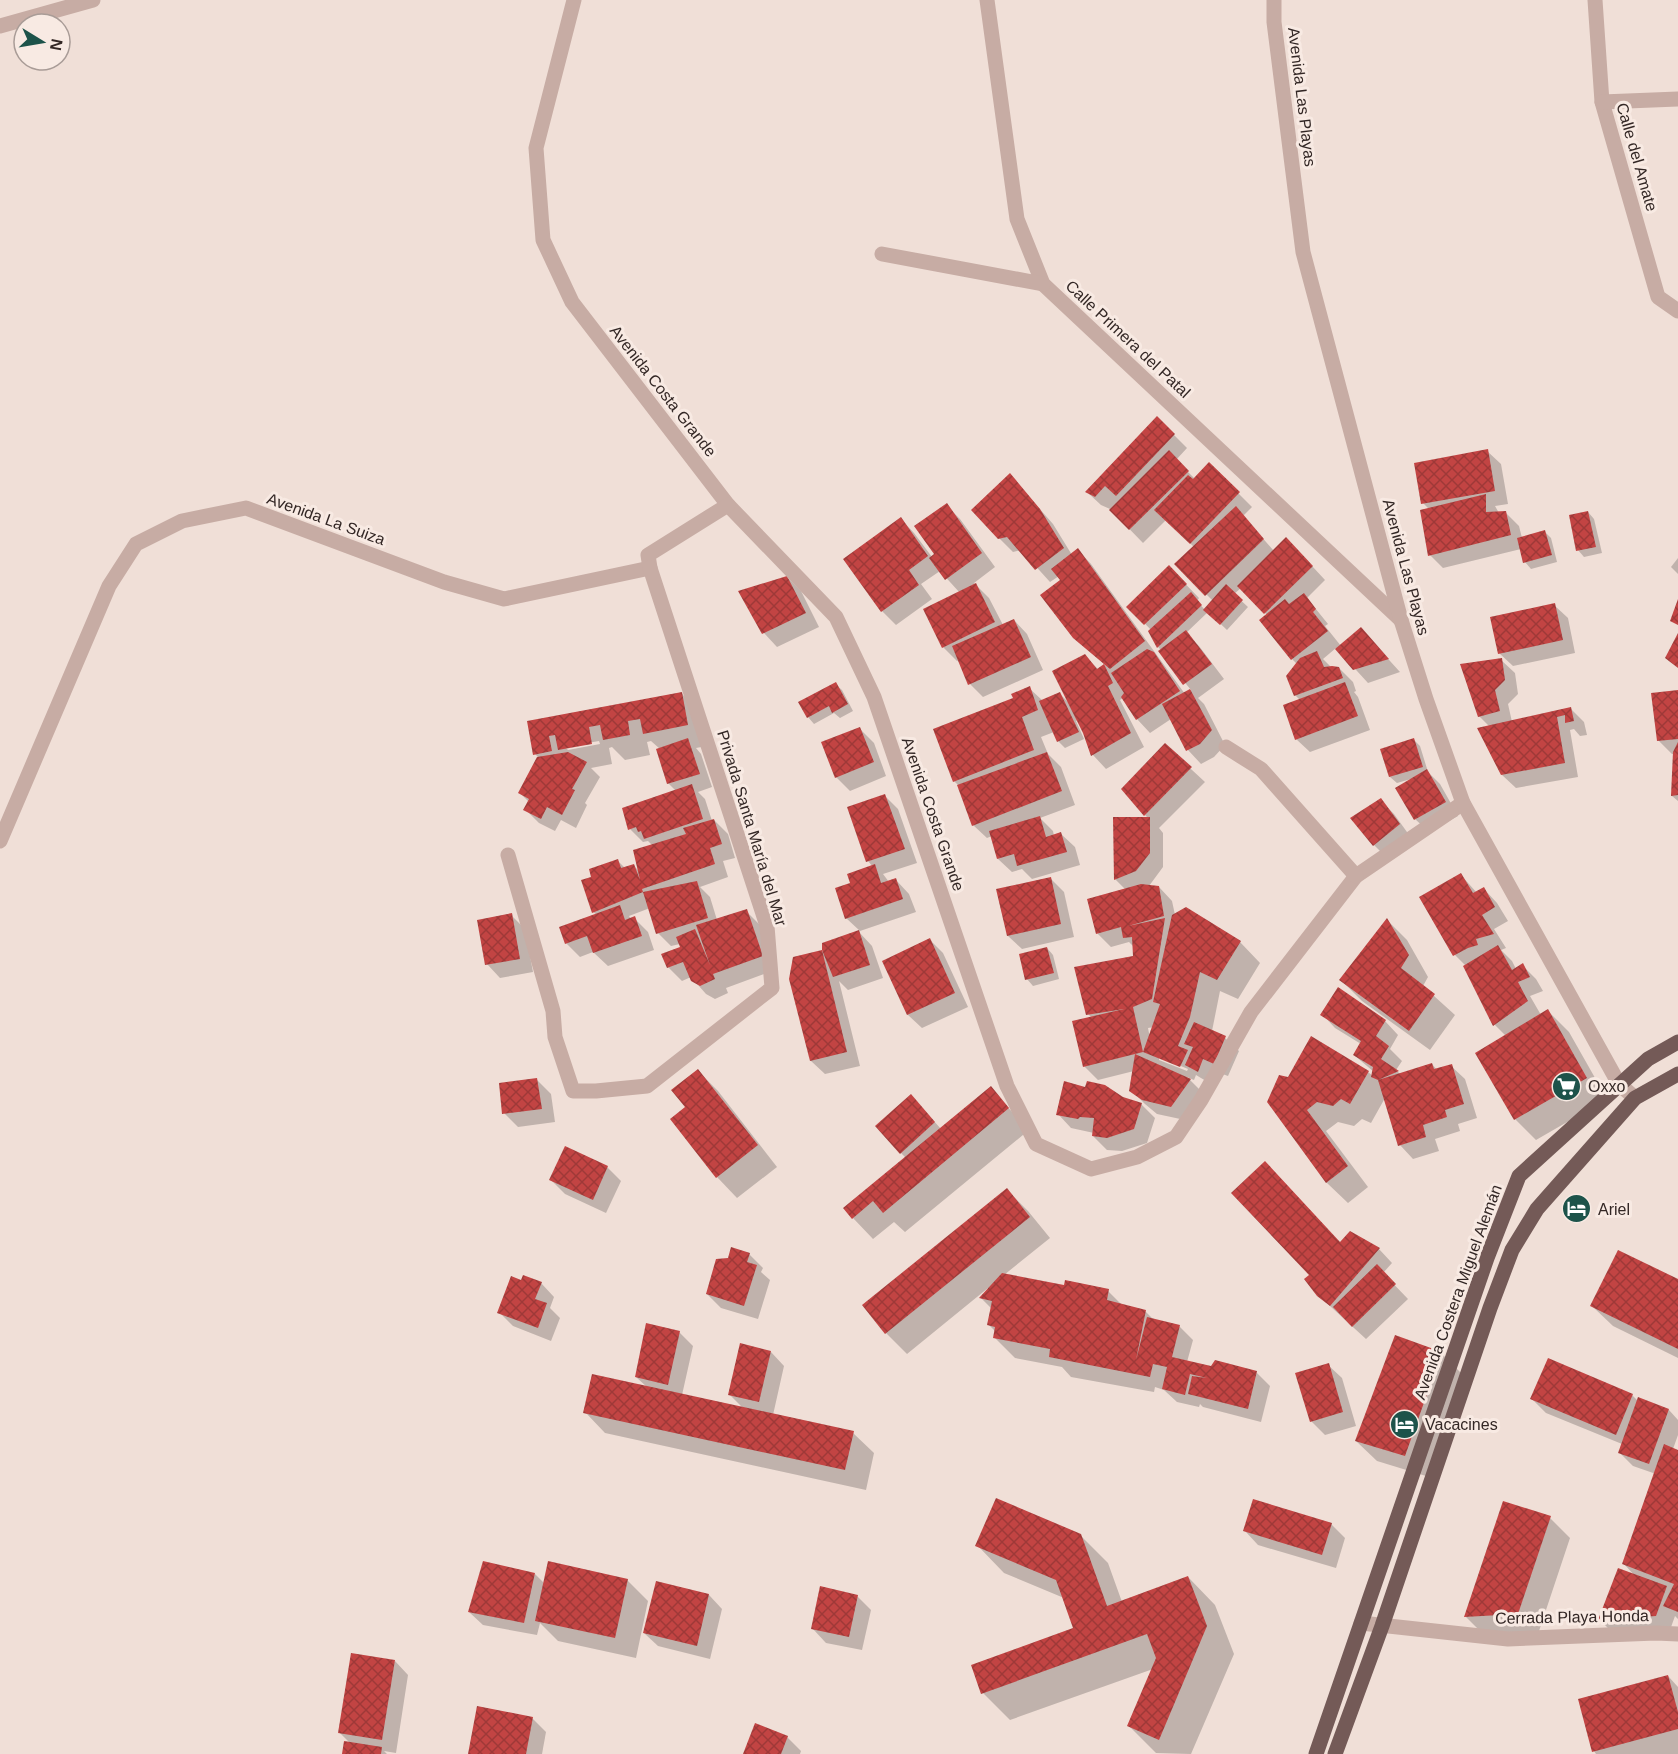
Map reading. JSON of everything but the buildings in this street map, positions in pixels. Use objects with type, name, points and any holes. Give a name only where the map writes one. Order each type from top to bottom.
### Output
[{"type":"main road","name":"Avenida Costera Miguel Alemán","points":[[1316,1754],[1487,1258],[1519,1176],[1648,1059],[1678,1042]]},
{"type":"main road","points":[[1335,1754],[1382,1626],[1490,1308],[1512,1250],[1537,1209],[1635,1098],[1678,1074]]},
{"type":"street","points":[[0,26],[93,0]]},
{"type":"street","name":"Avenida Costa Grande","points":[[574,0],[536,148],[543,240],[572,302],[728,505],[836,617],[874,697],[1007,1086],[1036,1144],[1091,1169],[1137,1157],[1176,1137],[1201,1100],[1251,1012],[1356,876],[1463,803]]},
{"type":"street","name":"Calle Primera del Patal","points":[[987,0],[1017,219],[1043,284],[1401,620]]},
{"type":"street","name":"Avenida Las Playas","points":[[1274,0],[1274,22],[1303,252],[1401,620],[1463,803],[1619,1084],[1635,1098]]},
{"type":"street","name":"Calle del Amate","points":[[1595,0],[1602,102],[1658,297],[1678,311]]},
{"type":"street","points":[[1602,102],[1678,99]]},
{"type":"street","points":[[882,254],[1043,284]]},
{"type":"street","points":[[650,568],[648,555],[728,505]]},
{"type":"street","name":"Avenida La Suiza","points":[[0,841],[109,586],[136,544],[182,521],[246,508],[444,582],[504,598],[650,568]]},
{"type":"street","name":"Privada Santa María del Mar","points":[[508,855],[553,1011],[555,1037],[573,1091],[647,1086],[772,988],[767,926],[650,568]]},
{"type":"street","points":[[1226,747],[1261,770],[1356,876]]},
{"type":"street","name":"Cerrada Playa Honda","points":[[1360,1623],[1508,1639],[1678,1634]]},
{"type":"place","name":"Oxxo","points":[[1567,1086]]},
{"type":"place","name":"Ariel","points":[[1577,1209]]},
{"type":"place","name":"Vacacines","points":[[1404,1424]]}]
